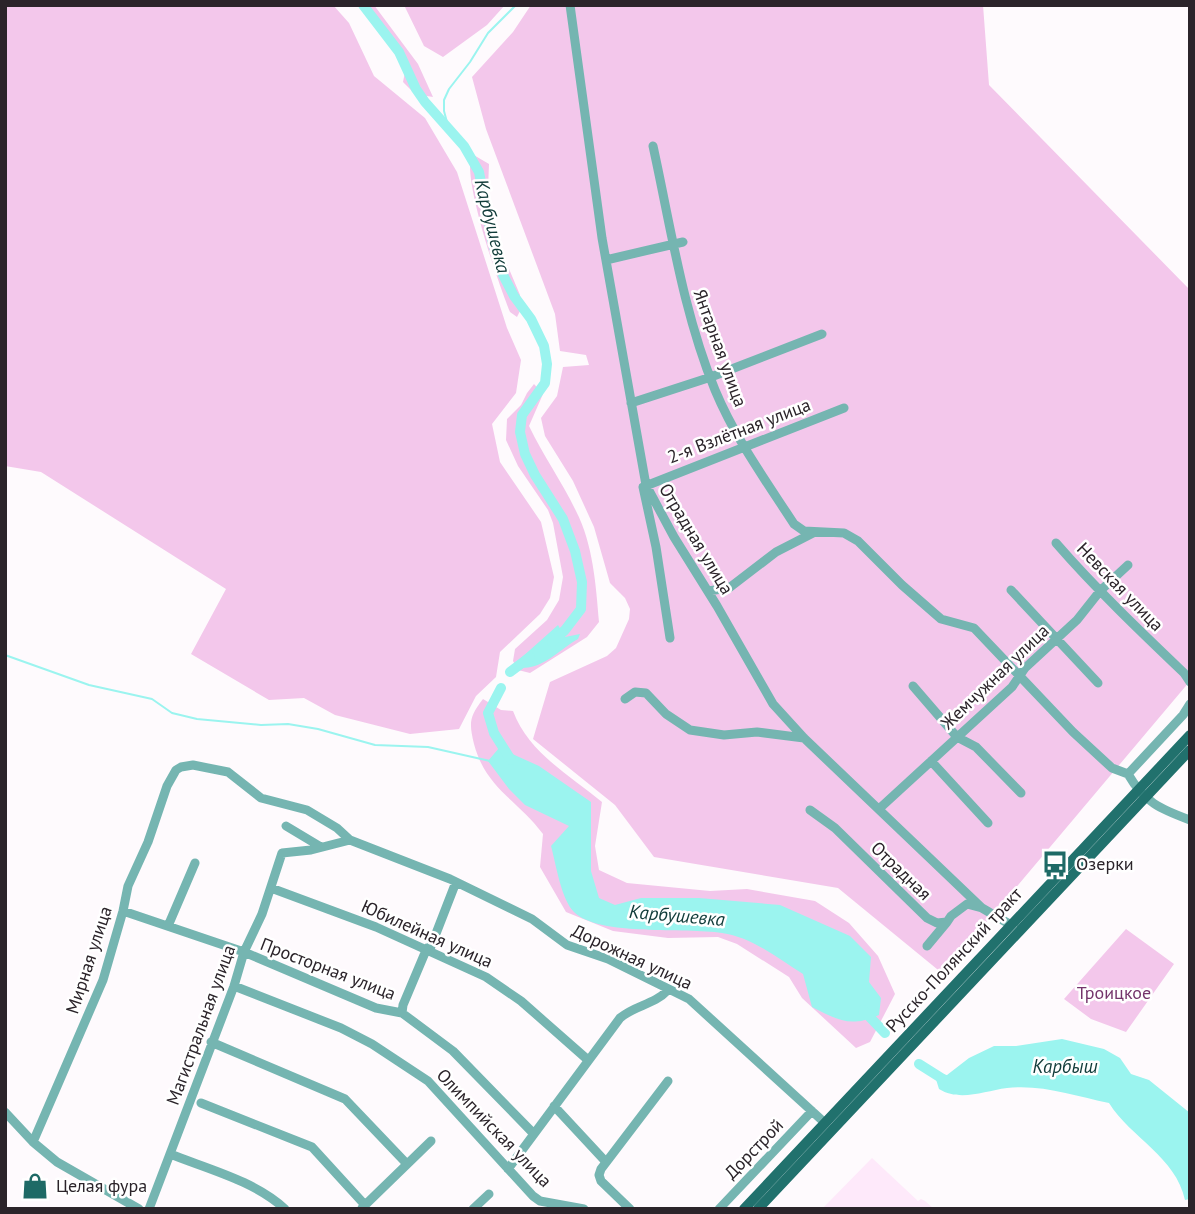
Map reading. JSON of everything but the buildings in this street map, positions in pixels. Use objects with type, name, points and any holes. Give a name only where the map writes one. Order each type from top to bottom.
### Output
[{"type":"main road","name":"Русско-Полянский тракт","points":[[758,1209],[1141,794],[1190,735]]},
{"type":"main road","name":"Русско-Полянский тракт","points":[[744,1209],[1011,925],[1141,794],[1190,750]]},
{"type":"street","name":"Отрадная улица","points":[[570,5],[606,260],[646,485],[774,704],[804,738],[982,908]]},
{"type":"street","name":"Янтарная улица","points":[[653,146],[678,243],[681,285],[710,377],[744,449],[794,524],[813,533]]},
{"type":"street","points":[[606,260],[678,243]]},
{"type":"street","points":[[631,403],[710,377],[822,334]]},
{"type":"street","name":"2-я Взлётная улица","points":[[646,485],[844,408]]},
{"type":"street","points":[[646,485],[643,487],[656,547],[670,638]]},
{"type":"street","points":[[708,591],[729,588],[776,552],[813,533],[844,533],[858,541],[941,619],[974,628],[1073,732],[1112,768],[1128,774],[1141,794],[1163,810],[1190,820]]},
{"type":"street","name":"Невская улица","points":[[1056,543],[1190,682]]},
{"type":"street","name":"Жемчужная улица","points":[[880,808],[1012,687],[1025,668],[1077,620],[1100,591],[1128,565]]},
{"type":"street","points":[[1011,590],[1098,683]]},
{"type":"street","points":[[914,686],[957,737],[976,747],[1020,793]]},
{"type":"street","points":[[625,699],[635,692],[646,692],[666,714],[690,730],[724,735],[757,733],[804,738]]},
{"type":"street","points":[[1128,774],[1190,704]]},
{"type":"street","points":[[931,761],[988,823]]},
{"type":"street","name":"Дорожная улица","points":[[167,786],[181,766],[193,765],[228,772],[261,798],[307,810],[350,839],[456,883],[532,919],[567,946],[608,959],[689,999],[825,1123]]},
{"type":"street","name":"Мирная улица","points":[[33,1142],[103,980],[128,886],[148,842],[167,786]]},
{"type":"street","name":"Отрадная","points":[[810,810],[835,828],[927,918],[937,923],[947,922]]},
{"type":"street","points":[[286,826],[321,847],[350,839]]},
{"type":"street","name":"Магистральная улица","points":[[149,1209],[234,986],[244,952],[262,914],[282,853],[321,847]]},
{"type":"street","points":[[168,926],[195,863]]},
{"type":"street","points":[[456,883],[403,1005],[402,1013],[453,1051],[533,1133]]},
{"type":"street","name":"Юбилейная улица","points":[[271,888],[429,949],[496,982],[588,1060]]},
{"type":"street","points":[[927,946],[961,907],[967,904],[982,908],[1011,925]]},
{"type":"street","name":"Просторная улица","points":[[123,911],[244,952],[376,1008],[402,1013]]},
{"type":"street","name":"Олимпийская улица","points":[[234,986],[341,1028],[372,1044],[428,1080],[540,1201],[584,1209]]},
{"type":"street","points":[[508,1169],[620,1018],[633,1009],[654,1002],[668,990]]},
{"type":"street","points":[[211,1042],[345,1098],[407,1164]]},
{"type":"street","points":[[630,1209],[601,1181],[599,1175],[668,1081]]},
{"type":"street","points":[[201,1103],[312,1147],[362,1207],[431,1141]]},
{"type":"street","points":[[554,1106],[606,1162]]},
{"type":"street","name":"Дорстрой","points":[[719,1209],[812,1111]]},
{"type":"street","points":[[5,1112],[33,1142],[57,1161],[139,1209]]},
{"type":"street","points":[[170,1154],[244,1184],[285,1209]]},
{"type":"street","points":[[473,1209],[489,1194]]},
{"type":"shaded area","points":[[872,1158],[918,1201],[925,1201],[934,1209],[822,1209]]},
{"type":"green space","points":[[5,5],[333,5],[349,23],[374,76],[425,118],[457,172],[507,328],[521,360],[516,393],[492,424],[500,462],[541,522],[554,577],[550,598],[540,614],[500,652],[496,677],[476,696],[459,729],[410,734],[335,715],[304,698],[269,700],[191,654],[226,589],[41,472],[5,466]]},
{"type":"green space","points":[[363,5],[374,5],[418,64],[433,97],[415,94],[403,82],[405,72],[402,64]]},
{"type":"green space","points":[[404,5],[505,5],[487,25],[443,57],[424,46]]},
{"type":"green space","points":[[531,5],[983,5],[989,85],[1190,290],[1190,681],[943,974],[838,888],[654,857],[615,805],[533,739],[550,682],[607,656],[616,648],[629,619],[630,609],[625,598],[610,583],[594,527],[573,481],[545,436],[541,418],[557,396],[563,367],[589,365],[586,355],[560,351],[555,314],[486,129],[472,77],[513,32]]},
{"type":"green space","points":[[472,154],[489,164],[488,190],[501,250],[520,295],[521,309],[517,317],[510,312],[476,207],[470,166]]},
{"type":"green space","points":[[534,384],[543,394],[529,426],[582,524],[593,565],[599,622],[587,637],[530,673],[518,670],[513,661],[515,649],[547,620],[559,600],[563,577],[548,510],[518,466],[506,440],[507,419],[521,405]]},
{"type":"green space","points":[[483,699],[501,710],[513,711],[520,726],[539,751],[602,802],[595,846],[599,870],[627,883],[710,891],[747,889],[815,901],[849,923],[878,956],[895,994],[870,1042],[856,1048],[802,998],[789,977],[737,944],[718,937],[668,938],[613,931],[566,912],[540,867],[543,834],[495,783],[479,759],[471,725],[475,711]]},
{"type":"green space","name":"Троицкое","points":[[1126,929],[1174,964],[1126,1032],[1091,1019],[1064,999]]},
{"type":"water","points":[[558,625],[565,637],[580,634],[578,639],[542,663],[527,668],[519,667],[521,658]]},
{"type":"water","points":[[499,748],[539,766],[591,802],[591,871],[599,898],[615,905],[641,898],[699,898],[780,905],[850,936],[871,957],[869,982],[881,998],[879,1015],[852,1022],[829,1016],[812,1007],[803,974],[765,949],[733,935],[706,931],[622,928],[586,920],[574,912],[562,890],[551,846],[569,826],[525,805],[509,789],[488,761]]},
{"type":"water","name":"Карбыш","points":[[1062,1039],[1104,1049],[1120,1058],[1131,1074],[1149,1080],[1190,1113],[1190,1199],[1185,1200],[1180,1185],[1163,1160],[1109,1103],[1033,1088],[1007,1088],[964,1095],[955,1095],[939,1089],[934,1073],[947,1075],[969,1058],[994,1046],[1016,1046]]},
{"type":"waterway","name":"Карбушевка","points":[[363,5],[399,52],[425,102],[464,146],[479,172],[493,244],[503,275],[531,319],[544,346],[547,364],[545,383],[522,415],[520,432],[525,454],[535,475],[563,519],[575,551],[582,582],[581,609],[552,642]]},
{"type":"waterway","points":[[448,126],[444,100],[449,89],[488,33],[516,5]]},
{"type":"waterway","points":[[5,655],[89,685],[152,699],[172,713],[197,719],[261,725],[288,724],[318,729],[375,745],[428,747],[490,761]]},
{"type":"waterway","name":"Карбушевка","points":[[510,672],[530,657]]},
{"type":"waterway","name":"Карбушевка","points":[[501,688],[488,713],[494,733],[511,760]]},
{"type":"waterway","name":"Карбушевка","points":[[863,1010],[885,1033]]},
{"type":"waterway","name":"Карбушевка","points":[[919,1064],[946,1081]]},
{"type":"place","name":"Озерки","points":[[1055,864]]},
{"type":"place","name":"Целая фура","points":[[35,1186]]}]
